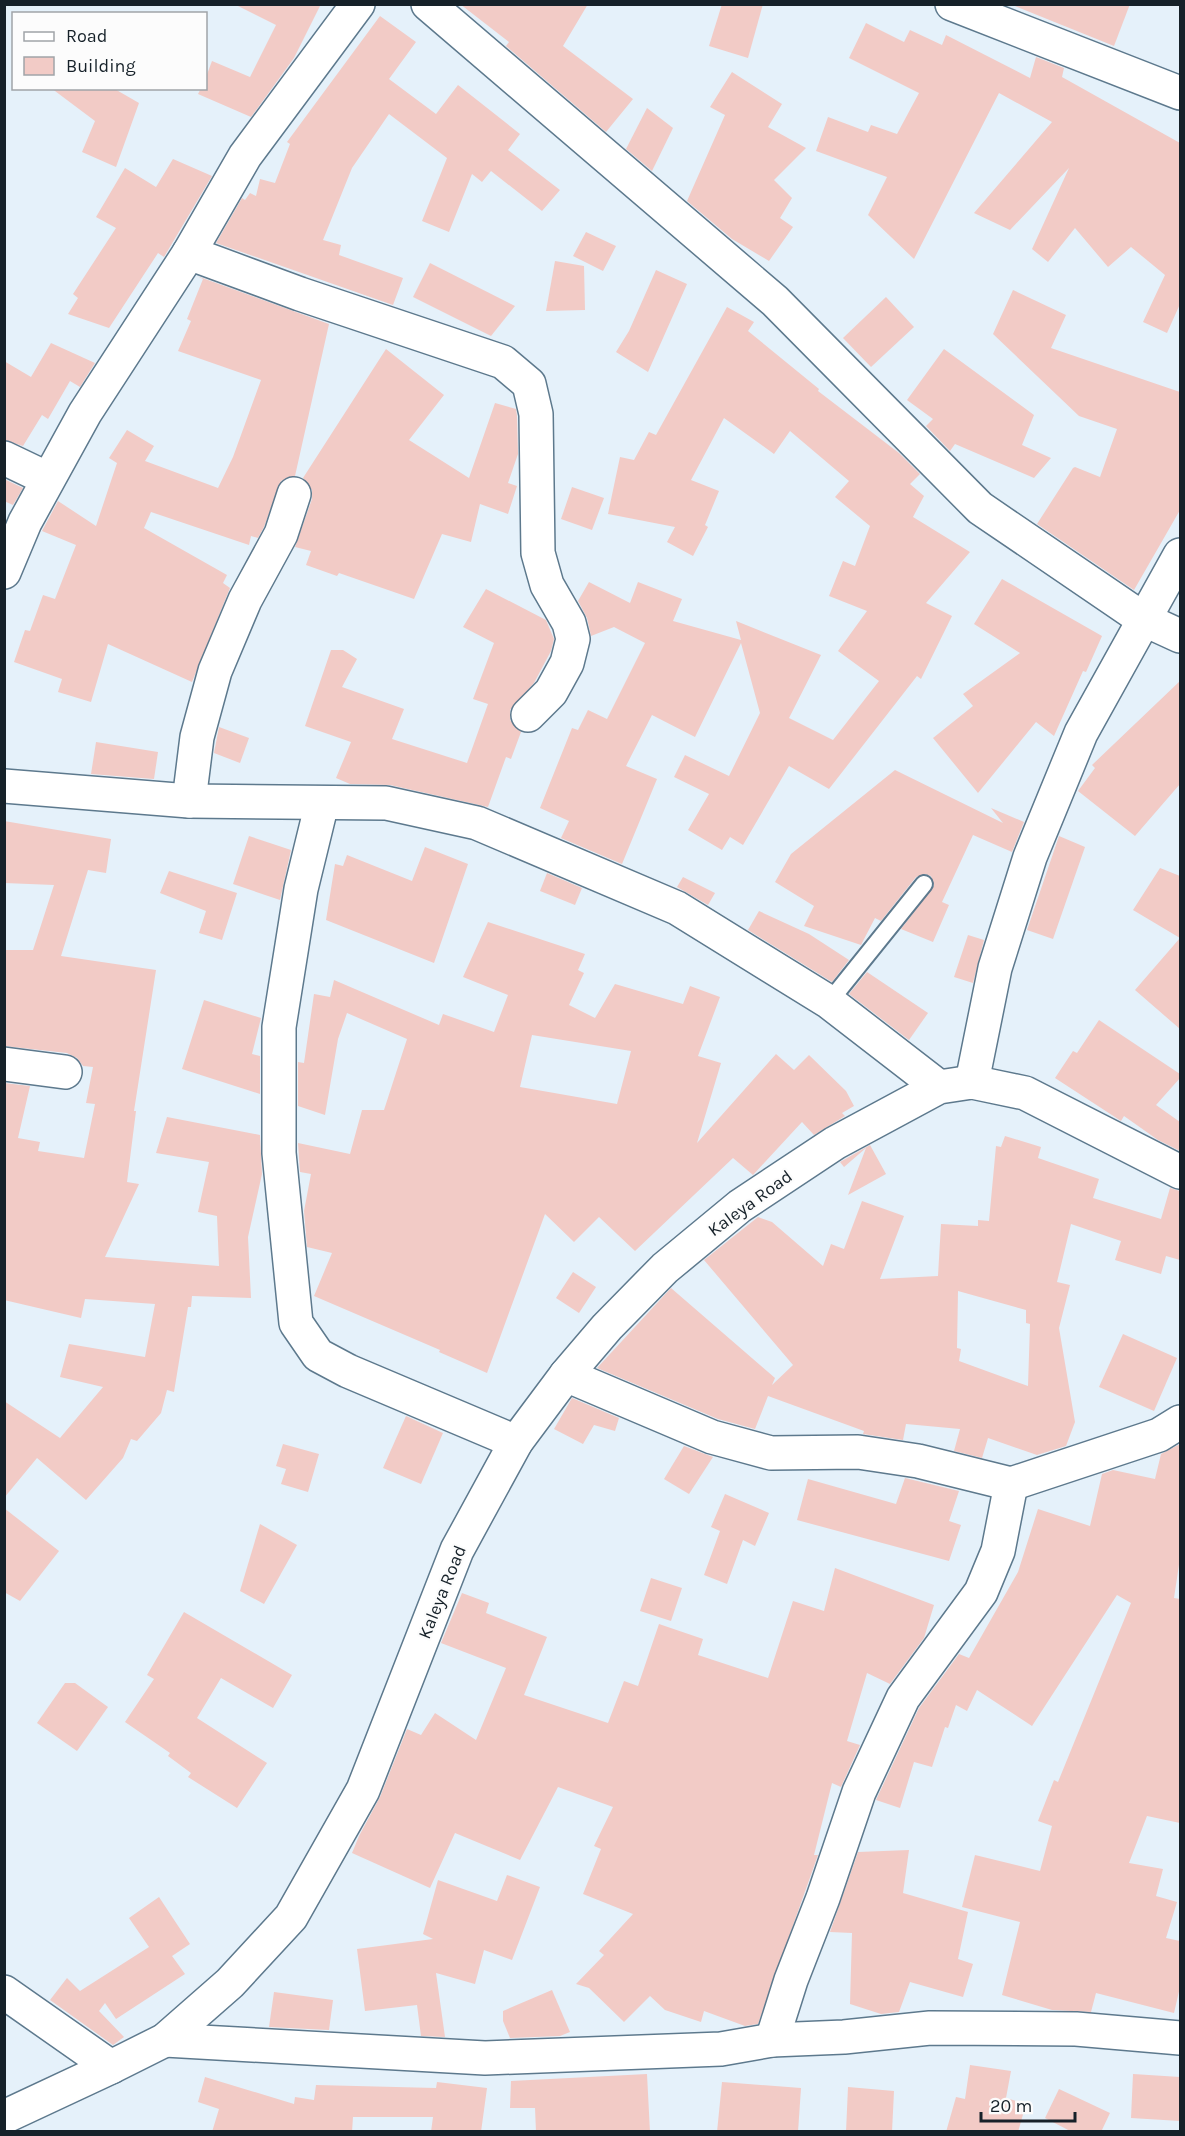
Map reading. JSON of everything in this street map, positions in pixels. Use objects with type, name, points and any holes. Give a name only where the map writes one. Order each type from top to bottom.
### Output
[{"type":"street","points":[[4,572],[25,522],[85,413],[189,253],[245,156],[358,4]]},
{"type":"street","points":[[428,4],[775,301],[980,508],[1143,619],[1180,636]]},
{"type":"street","points":[[952,4],[1180,93]]},
{"type":"street","points":[[189,253],[300,294],[504,362],[529,384],[536,414],[538,553],[547,585],[569,623],[573,639],[567,663],[551,692],[528,715]]},
{"type":"street","points":[[4,458],[48,478]]},
{"type":"street","points":[[189,801],[197,737],[216,671],[245,600],[281,534],[294,495]]},
{"type":"street","points":[[1180,555],[1081,733],[1030,856],[994,968],[972,1082],[1025,1093],[1180,1172]]},
{"type":"street","points":[[4,786],[189,801],[386,803],[477,823],[677,908],[829,1002],[939,1087]]},
{"type":"street","points":[[322,803],[301,889],[279,1027],[279,1153],[296,1323],[318,1355],[348,1371],[516,1442]]},
{"type":"street","points":[[4,1064],[65,1072]]},
{"type":"street","name":"Kaleya Road","points":[[4,2118],[165,2040],[230,1983],[291,1917],[363,1790],[457,1550],[516,1442],[566,1375],[607,1328],[665,1268],[740,1206],[835,1143],[939,1087],[972,1082]]},
{"type":"street","points":[[566,1375],[712,1437],[771,1453],[858,1452],[918,1461],[1011,1484],[1158,1435],[1180,1422]]},
{"type":"street","points":[[772,2040],[790,1980],[868,1773],[903,1698],[981,1592],[998,1551],[1011,1484]]},
{"type":"street","points":[[4,1992],[111,2067]]},
{"type":"street","points":[[165,2040],[485,2058],[721,2049],[772,2040],[844,2037],[930,2028],[1076,2029],[1180,2038]]},
{"type":"lane","points":[[829,1002],[924,884]]},
{"type":"building","points":[[234,4],[321,4],[294,58],[251,117],[198,94],[200,90],[207,90],[207,74],[212,61],[250,77],[276,25]]},
{"type":"building","points":[[460,4],[588,4],[563,46],[633,99],[606,132],[506,46],[509,42]]},
{"type":"building","points":[[722,4],[763,4],[748,58],[709,46]]},
{"type":"building","points":[[1010,4],[1130,4],[1114,46]]},
{"type":"building","points":[[380,16],[416,42],[389,79],[436,114],[458,85],[520,134],[508,150],[560,190],[542,211],[491,171],[482,182],[472,174],[449,232],[422,221],[447,158],[389,114],[352,168],[323,240],[341,245],[339,255],[403,278],[393,305],[216,243],[242,198],[245,200],[250,193],[256,196],[260,179],[275,183],[290,144],[287,142]]},
{"type":"building","points":[[866,23],[904,42],[910,30],[942,45],[946,35],[1030,78],[1036,57],[1064,68],[1062,77],[1180,143],[1180,304],[1167,333],[1143,322],[1165,275],[1131,247],[1108,267],[1075,228],[1048,262],[1032,249],[1069,168],[1010,230],[974,213],[1052,122],[999,93],[914,259],[868,215],[887,177],[816,151],[828,117],[868,132],[871,125],[897,134],[919,93],[849,58]]},
{"type":"building","points":[[732,72],[782,104],[768,127],[806,148],[774,180],[792,198],[780,218],[793,227],[769,261],[732,239],[687,201],[725,115],[710,107]]},
{"type":"building","points":[[54,90],[116,90],[139,103],[116,167],[82,152],[95,121]]},
{"type":"building","points":[[647,108],[673,128],[652,171],[626,149]]},
{"type":"building","points":[[173,159],[212,176],[164,257],[158,253],[109,328],[68,314],[78,298],[73,294],[116,228],[96,217],[125,168],[156,187]]},
{"type":"building","points":[[586,232],[616,246],[603,271],[573,256]]},
{"type":"building","points":[[555,261],[584,266],[585,310],[546,311]]},
{"type":"building","points":[[430,263],[515,306],[491,336],[413,297]]},
{"type":"building","points":[[656,270],[687,284],[648,372],[616,352],[629,331]]},
{"type":"building","points":[[197,276],[329,324],[295,476],[281,481],[264,527],[258,538],[251,536],[249,545],[151,512],[144,528],[227,575],[223,583],[230,588],[192,682],[108,644],[91,702],[58,692],[62,679],[14,662],[25,630],[30,631],[43,595],[55,599],[76,545],[42,531],[58,501],[96,526],[117,463],[109,458],[127,430],[154,446],[145,461],[218,488],[233,457],[261,380],[178,351],[191,321],[187,319],[203,279]]},
{"type":"building","points":[[1013,290],[1066,315],[1051,348],[1180,392],[1180,510],[1134,590],[1037,524],[1073,468],[1100,477],[1117,429],[1079,416],[993,334]]},
{"type":"building","points":[[886,297],[914,327],[871,367],[843,338]]},
{"type":"building","points":[[727,307],[754,322],[748,331],[819,389],[818,391],[899,453],[920,474],[910,484],[924,496],[913,517],[970,552],[926,603],[952,616],[921,679],[917,676],[829,789],[789,766],[743,845],[730,837],[722,850],[688,830],[709,794],[674,777],[685,755],[729,776],[760,713],[741,643],[695,737],[652,715],[626,766],[657,779],[622,864],[561,838],[569,821],[540,808],[572,728],[578,730],[588,710],[607,719],[645,643],[614,627],[591,636],[587,618],[578,601],[589,582],[630,603],[638,582],[682,599],[673,621],[741,640],[736,621],[821,655],[789,718],[833,740],[879,681],[838,651],[867,611],[829,596],[843,561],[855,566],[870,526],[835,497],[849,481],[790,431],[774,454],[724,418],[691,480],[719,491],[705,525],[708,527],[693,556],[667,542],[675,527],[608,514],[620,457],[634,460],[649,432],[656,435]]},
{"type":"building","points":[[51,343],[95,363],[80,387],[70,381],[48,419],[42,415],[23,446],[4,440],[4,361],[31,377]]},
{"type":"building","points":[[386,349],[444,395],[409,440],[469,478],[495,403],[516,409],[517,416],[518,454],[508,483],[517,486],[508,514],[480,504],[471,542],[442,534],[414,599],[339,573],[337,576],[306,565],[311,551],[295,547],[312,499],[312,490],[303,478]]},
{"type":"building","points":[[944,349],[1034,415],[1022,445],[1051,458],[1034,478],[955,444],[950,451],[926,426],[933,419],[907,400]]},
{"type":"building","points":[[4,479],[23,488],[13,505],[4,501]]},
{"type":"building","points":[[572,487],[604,498],[592,530],[561,519]]},
{"type":"building","points":[[1002,579],[1102,636],[1086,672],[1083,671],[1054,736],[1036,722],[978,793],[933,738],[973,706],[963,694],[1020,653],[974,624]]},
{"type":"building","points":[[486,589],[546,620],[554,639],[551,651],[534,683],[510,710],[510,720],[521,732],[511,759],[506,757],[488,807],[390,785],[350,784],[336,778],[351,742],[305,726],[331,650],[343,650],[357,659],[342,687],[404,709],[392,739],[467,763],[488,704],[473,699],[494,643],[463,627]]},
{"type":"building","points":[[1180,681],[1180,784],[1135,836],[1078,791],[1095,768],[1092,765]]},
{"type":"building","points":[[219,727],[249,738],[240,763],[214,753]]},
{"type":"building","points":[[96,742],[158,752],[154,779],[91,774]]},
{"type":"building","points":[[895,770],[1003,823],[991,808],[1024,822],[1012,852],[973,835],[942,902],[949,905],[933,942],[901,929],[934,886],[931,876],[925,874],[916,877],[881,921],[875,918],[861,945],[804,926],[814,906],[775,882],[791,854]]},
{"type":"building","points":[[4,821],[111,839],[106,873],[88,870],[61,956],[156,970],[134,1111],[136,1111],[127,1182],[139,1184],[105,1257],[219,1266],[217,1216],[198,1212],[209,1162],[156,1153],[167,1117],[260,1135],[262,1174],[248,1237],[251,1298],[192,1296],[191,1307],[188,1307],[174,1392],[167,1390],[161,1413],[137,1441],[131,1439],[123,1458],[86,1500],[37,1458],[4,1498],[4,1401],[60,1438],[103,1387],[60,1377],[69,1344],[145,1357],[155,1304],[85,1299],[81,1318],[4,1300],[4,1083],[30,1086],[18,1138],[40,1142],[38,1151],[84,1158],[95,1104],[86,1103],[93,1067],[83,1066],[77,1058],[67,1053],[4,1046],[5,950],[33,950],[54,885],[4,883]]},
{"type":"building","points":[[249,836],[291,850],[280,900],[233,884]]},
{"type":"building","points":[[1059,836],[1085,847],[1053,939],[1027,930]]},
{"type":"building","points":[[425,847],[468,864],[434,963],[326,920],[335,864],[343,866],[347,855],[412,881]]},
{"type":"building","points":[[1160,868],[1180,876],[1180,938],[1133,910]]},
{"type":"building","points":[[169,871],[237,893],[222,940],[199,933],[206,911],[160,893]]},
{"type":"building","points":[[547,873],[582,888],[575,905],[540,891]]},
{"type":"building","points":[[683,877],[715,893],[708,905],[677,887]]},
{"type":"building","points":[[759,911],[809,934],[849,960],[832,982],[748,930]]},
{"type":"building","points":[[488,922],[585,954],[578,970],[584,973],[569,1005],[595,1018],[615,984],[683,1004],[690,986],[720,997],[698,1056],[721,1063],[697,1143],[776,1054],[794,1070],[809,1055],[846,1091],[854,1106],[842,1113],[845,1116],[814,1135],[802,1122],[753,1175],[733,1158],[635,1251],[599,1217],[574,1242],[545,1214],[487,1373],[439,1352],[440,1350],[314,1296],[332,1253],[307,1247],[304,1211],[311,1174],[300,1172],[298,1143],[350,1154],[362,1110],[384,1110],[407,1039],[347,1013],[338,1039],[325,1115],[298,1106],[298,1062],[304,1063],[314,994],[330,997],[334,980],[439,1025],[443,1014],[494,1032],[508,995],[463,977]],"holes":[[[532,1035],[631,1051],[617,1104],[520,1087]]]},
{"type":"building","points":[[968,935],[984,940],[973,983],[954,977]]},
{"type":"building","points":[[1180,938],[1180,1029],[1135,990]]},
{"type":"building","points":[[867,972],[928,1013],[909,1040],[849,994]]},
{"type":"building","points":[[204,1000],[261,1018],[252,1054],[260,1056],[260,1094],[182,1069]]},
{"type":"building","points":[[1099,1020],[1180,1074],[1180,1078],[1156,1105],[1180,1122],[1180,1151],[1158,1140],[1124,1116],[1121,1121],[1055,1078],[1073,1051],[1077,1053]]},
{"type":"building","points":[[1005,1136],[1041,1147],[1038,1158],[1099,1179],[1093,1198],[1161,1219],[1170,1188],[1180,1191],[1180,1260],[1166,1256],[1161,1274],[1115,1260],[1121,1241],[1071,1224],[1057,1282],[1070,1285],[1059,1328],[1075,1422],[1066,1446],[1037,1455],[988,1438],[982,1458],[954,1451],[960,1429],[906,1424],[903,1440],[863,1434],[864,1431],[768,1396],[755,1429],[718,1419],[597,1368],[671,1288],[775,1378],[772,1385],[793,1365],[704,1260],[758,1217],[772,1222],[823,1266],[831,1244],[844,1249],[862,1201],[904,1216],[880,1279],[938,1276],[941,1224],[978,1226],[978,1220],[989,1221],[996,1146],[1001,1147]],"holes":[[[958,1291],[1026,1310],[1026,1323],[1030,1324],[1028,1386],[959,1361],[961,1349],[957,1348]]]},
{"type":"building","points":[[870,1145],[886,1174],[848,1195],[866,1148],[844,1167],[840,1162]]},
{"type":"building","points":[[573,1272],[596,1287],[579,1313],[556,1298]]},
{"type":"building","points":[[1123,1334],[1177,1358],[1154,1411],[1099,1387]]},
{"type":"building","points":[[572,1398],[619,1418],[615,1431],[594,1425],[583,1444],[554,1429]]},
{"type":"building","points":[[406,1416],[443,1433],[421,1484],[383,1468]]},
{"type":"building","points":[[283,1444],[319,1454],[308,1492],[281,1484],[286,1469],[276,1466]]},
{"type":"building","points":[[1180,1444],[1180,1558],[1174,1598],[1180,1599],[1180,1823],[1147,1816],[1129,1863],[1163,1869],[1156,1896],[1177,1902],[1166,1938],[1180,1941],[1180,1987],[1174,2013],[1096,1993],[1091,2012],[1052,2010],[1002,1995],[1020,1922],[962,1907],[975,1855],[1040,1871],[1052,1826],[1038,1821],[1054,1780],[1058,1782],[1131,1603],[1117,1595],[1032,1726],[977,1690],[967,1711],[956,1705],[948,1728],[945,1727],[932,1767],[914,1762],[900,1808],[876,1800],[919,1708],[959,1654],[969,1658],[1018,1572],[1038,1509],[1090,1526],[1102,1474],[1113,1470],[1155,1479],[1161,1454]]},
{"type":"building","points":[[684,1446],[713,1457],[689,1494],[664,1479]]},
{"type":"building","points":[[905,1478],[959,1491],[949,1521],[961,1525],[949,1561],[797,1520],[808,1479],[896,1504]]},
{"type":"building","points":[[725,1494],[769,1513],[755,1546],[743,1540],[727,1584],[704,1575],[720,1531],[711,1527]]},
{"type":"building","points":[[4,1508],[59,1551],[20,1601],[4,1592]]},
{"type":"building","points":[[260,1524],[297,1545],[264,1604],[240,1591]]},
{"type":"building","points":[[835,1568],[934,1605],[924,1638],[890,1684],[867,1673],[847,1741],[860,1745],[841,1787],[832,1783],[814,1855],[818,1855],[758,2024],[745,2026],[704,2011],[701,2022],[665,2010],[650,1996],[624,2022],[589,1988],[576,1984],[604,1955],[599,1951],[633,1914],[583,1894],[601,1849],[594,1846],[613,1807],[558,1787],[520,1860],[455,1833],[430,1888],[352,1853],[380,1797],[407,1729],[421,1735],[435,1713],[476,1740],[506,1668],[441,1643],[462,1593],[489,1603],[486,1613],[547,1637],[524,1695],[608,1723],[624,1681],[638,1686],[659,1624],[703,1639],[698,1655],[768,1678],[793,1601],[824,1611]]},
{"type":"building","points":[[651,1578],[682,1588],[671,1621],[640,1611]]},
{"type":"building","points":[[184,1612],[292,1675],[273,1708],[221,1678],[197,1718],[267,1763],[237,1808],[188,1777],[191,1773],[168,1756],[170,1753],[125,1722],[154,1679],[147,1675]]},
{"type":"building","points":[[65,1683],[75,1683],[108,1707],[77,1751],[37,1723]]},
{"type":"building","points":[[909,1850],[903,1893],[968,1912],[958,1959],[973,1964],[963,1997],[910,1982],[899,2012],[881,2014],[850,2004],[852,1933],[830,1932],[858,1852]]},
{"type":"building","points":[[507,1875],[540,1887],[512,1960],[484,1950],[475,1984],[436,1973],[445,2037],[421,2036],[417,2005],[365,2011],[357,1949],[433,1939],[423,1934],[438,1880],[497,1901]]},
{"type":"building","points":[[159,1897],[190,1944],[172,1956],[185,1974],[116,2019],[105,2003],[99,2011],[124,2037],[113,2045],[50,2000],[67,1978],[80,1991],[149,1947],[129,1918]]},
{"type":"building","points":[[552,1990],[570,2032],[560,2036],[510,2038],[503,2021],[503,2011]]},
{"type":"building","points":[[274,1992],[333,2000],[329,2030],[269,2027]]},
{"type":"building","points":[[970,2065],[1011,2071],[1006,2098],[1026,2104],[1018,2132],[946,2132],[956,2097],[965,2099]]},
{"type":"building","points":[[647,2074],[650,2132],[536,2132],[535,2108],[510,2108],[511,2081]]},
{"type":"building","points":[[1133,2074],[1180,2077],[1180,2121],[1131,2118]]},
{"type":"building","points":[[205,2077],[294,2104],[295,2097],[314,2100],[316,2085],[436,2088],[437,2082],[487,2088],[481,2132],[431,2132],[433,2117],[353,2117],[352,2132],[212,2132],[219,2109],[198,2102]]},
{"type":"building","points":[[722,2082],[801,2088],[798,2132],[717,2132]]},
{"type":"building","points":[[848,2087],[894,2091],[892,2132],[846,2132]]},
{"type":"building","points":[[1059,2089],[1110,2113],[1101,2132],[1072,2132],[1045,2118]]}]
